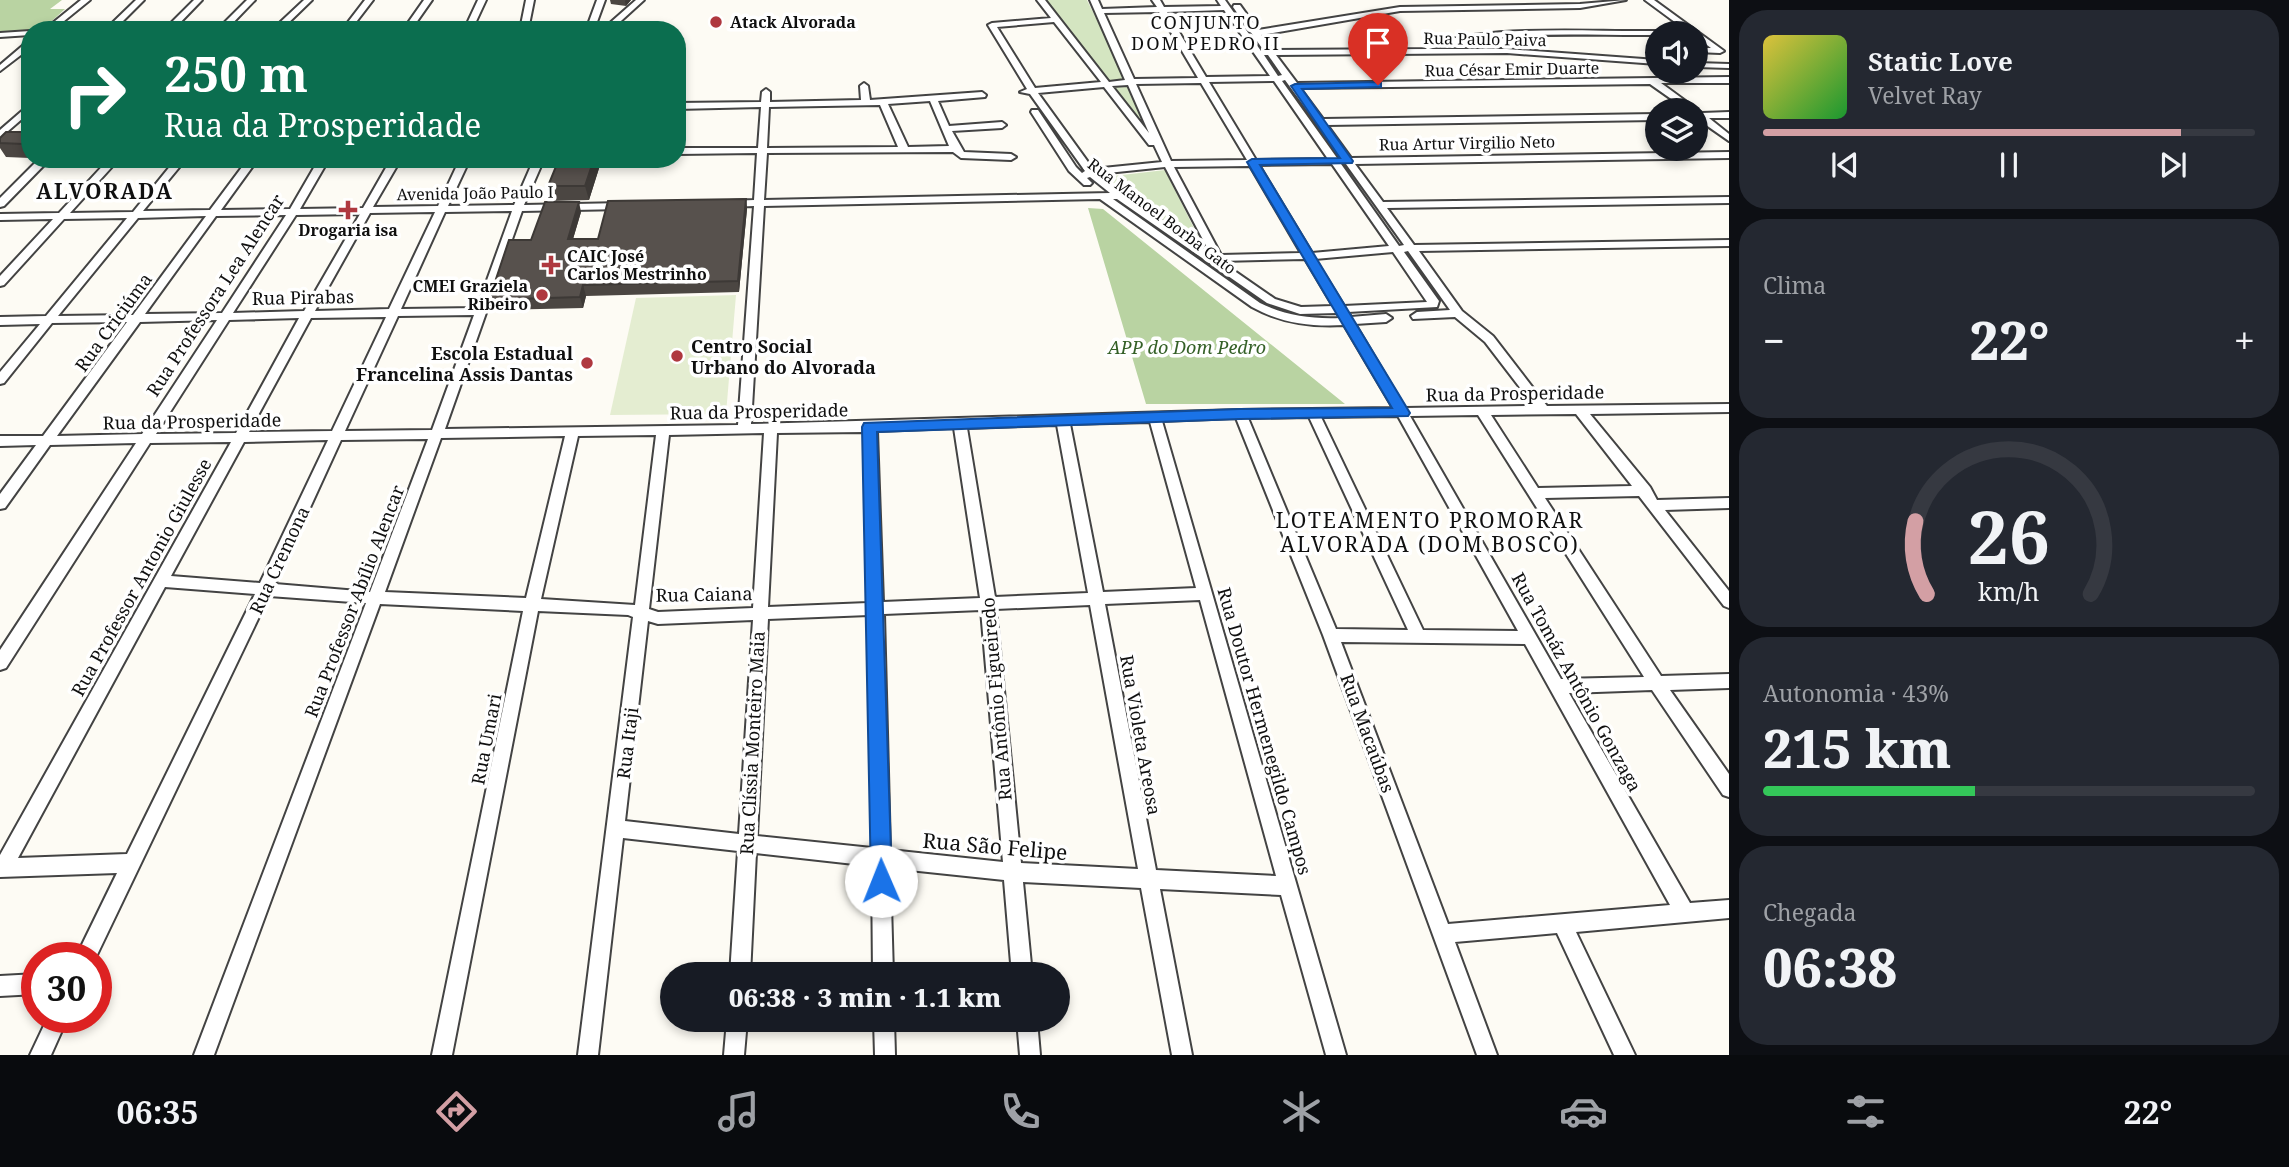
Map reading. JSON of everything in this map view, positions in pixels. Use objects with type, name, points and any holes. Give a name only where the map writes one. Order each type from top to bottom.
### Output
[{"type":"street","points":[[59,21],[86,0]]},
{"type":"street","points":[[118,21],[140,0]]},
{"type":"street","points":[[177,21],[198,0]]},
{"type":"street","points":[[230,21],[251,0]]},
{"type":"street","points":[[286,21],[308,0]]},
{"type":"street","points":[[353,21],[369,0]]},
{"type":"street","points":[[413,21],[428,0]]},
{"type":"street","points":[[472,21],[482,0]]},
{"type":"street","points":[[526,21],[530,0]]},
{"type":"street","points":[[593,21],[601,0]]},
{"type":"street","points":[[1041,0],[1167,162]]},
{"type":"street","points":[[1094,0],[1167,162],[1208,239],[1214,258]]},
{"type":"street","name":"Rua Tomáz Antônio Gonzaga","points":[[1156,0],[1402,413],[1685,913]]},
{"type":"street","points":[[1257,33],[1400,9],[1580,6],[1622,0]]},
{"type":"street","points":[[1649,0],[1679,21]]},
{"type":"street","points":[[615,21],[637,1]]},
{"type":"street","points":[[1099,11],[1162,10],[1227,3]]},
{"type":"street","points":[[1227,3],[1257,33],[1458,313],[1489,339],[1543,409]]},
{"type":"street","points":[[1227,3],[1333,161],[1398,250]]},
{"type":"street","name":"Rua Manoel Borba Gato","points":[[1056,20],[992,25],[985,27],[985,30],[1027,91],[1072,169],[1214,258],[1280,306],[1345,316],[1458,313]]},
{"type":"street","points":[[1413,52],[1468,37],[1645,33]]},
{"type":"street","points":[[0,35],[21,34]]},
{"type":"street","points":[[1593,35],[1601,41]]},
{"type":"street","points":[[1708,42],[1720,51],[1708,51]]},
{"type":"street","points":[[1609,48],[1645,76]]},
{"type":"street","name":"Rua Paulo Paiva","points":[[1259,53],[1507,51],[1645,62]]},
{"type":"street","points":[[0,69],[21,52]]},
{"type":"street","points":[[1708,65],[1729,66]]},
{"type":"street","name":"Rua César Emir Duarte","points":[[1027,91],[1131,82],[1276,78],[1292,82],[1645,81]]},
{"type":"street","name":"Rua César Emir Duarte","points":[[1708,80],[1729,80]]},
{"type":"street","points":[[1656,84],[1675,98]]},
{"type":"street","points":[[864,86],[866,102]]},
{"type":"street","points":[[744,429],[766,92]]},
{"type":"street","points":[[686,106],[883,102],[982,95]]},
{"type":"street","points":[[933,99],[955,149],[961,155],[1011,156]]},
{"type":"street","points":[[883,102],[904,149]]},
{"type":"street","points":[[1708,114],[1729,115]]},
{"type":"street","points":[[1320,122],[1645,117]]},
{"type":"street","points":[[3,139],[21,118]]},
{"type":"street","points":[[1708,123],[1729,138]]},
{"type":"street","points":[[946,129],[1002,125]]},
{"type":"street","points":[[686,151],[955,149]]},
{"type":"street","name":"Rua Artur Virgilio Neto","points":[[1085,175],[1167,162],[1729,155]]},
{"type":"street","points":[[0,204],[37,168]]},
{"type":"street","points":[[0,283],[106,168]]},
{"type":"street","points":[[0,380],[174,168]]},
{"type":"street","name":"Rua Criciúma","points":[[0,504],[246,168]]},
{"type":"street","name":"Rua Professora Lea Alencar","points":[[0,663],[293,212],[319,168]]},
{"type":"street","name":"Rua Professor Antonio Giulesse","points":[[2,868],[307,314],[391,168]]},
{"type":"street","name":"Rua Cremona","points":[[93,942],[265,589],[461,168]]},
{"type":"street","name":"Rua Professor Abílio Alencar","points":[[204,1055],[534,168]]},
{"type":"street","name":"Rua Manoel Borba Gato","points":[[1085,175],[1103,196],[1190,259],[1278,317],[1300,321],[1433,305],[1433,301],[1398,250]]},
{"type":"street","points":[[721,204],[1119,196]]},
{"type":"street","points":[[1379,205],[1729,200]]},
{"type":"street","name":"Avenida João Paulo I","points":[[0,217],[630,206]]},
{"type":"street","points":[[1164,240],[1186,242],[1208,239]]},
{"type":"street","points":[[1190,259],[1310,256],[1410,248],[1729,243]]},
{"type":"street","name":"Rua Pirabas","points":[[0,321],[482,311]]},
{"type":"street","name":"Rua da Prosperidade","points":[[0,441],[870,427],[1240,414],[1729,408]]},
{"type":"street","points":[[1579,409],[1729,602]]},
{"type":"street","points":[[1482,411],[1657,684],[1729,789]]},
{"type":"street","name":"Rua Macaúbas","points":[[1240,414],[1331,635],[1487,1055]]},
{"type":"street","points":[[1313,414],[1419,637]]},
{"type":"street","name":"Rua Doutor Hermenegildo Campos","points":[[1155,417],[1336,1055]]},
{"type":"street","name":"Rua Violeta Areosa","points":[[1063,421],[1182,1055]]},
{"type":"street","name":"Rua Antônio Figueiredo","points":[[960,425],[988,603],[1021,962]]},
{"type":"street","points":[[870,427],[883,962]]},
{"type":"street","name":"Rua Clíssia Monteiro Maia","points":[[741,962],[771,428]]},
{"type":"street","name":"Rua Itaji","points":[[587,1055],[643,612],[663,430]]},
{"type":"street","name":"Rua Umari","points":[[442,1055],[532,605],[573,431]]},
{"type":"street","points":[[1536,493],[1644,491]]},
{"type":"street","points":[[1655,505],[1729,503]]},
{"type":"street","name":"Rua Caiana","points":[[160,581],[375,598],[628,609],[657,618],[1206,594]]},
{"type":"street","points":[[1331,635],[1531,638]]},
{"type":"street","points":[[1558,686],[1729,681]]},
{"type":"street","name":"Rua São Felipe","points":[[616,829],[1011,872],[1289,886]]},
{"type":"street","points":[[2,868],[132,863]]},
{"type":"street","points":[[1442,934],[1729,909]]},
{"type":"street","points":[[1562,923],[1625,1055]]},
{"type":"street","points":[[0,986],[21,985]]},
{"type":"street","points":[[734,1055],[736,1032]]},
{"type":"street","points":[[884,1032],[885,1055]]},
{"type":"street","points":[[1028,1032],[1030,1055]]},
{"type":"street","points":[[40,1055],[50,1033]]},
{"type":"green space","points":[[0,0],[62,0],[50,9],[65,9],[52,21],[21,21],[21,31],[0,33]]},
{"type":"green space","points":[[1046,0],[1087,0],[1153,134],[1109,84]]},
{"type":"green space","points":[[1165,170],[1198,236],[1180,238],[1096,178]]},
{"type":"green space","name":"APP do Dom Pedro","points":[[1088,208],[1103,209],[1345,404],[1146,404]]},
{"type":"green space","name":"Centro Social Urbano do Alvorada","points":[[736,295],[726,414],[610,415],[636,298]]},
{"type":"building","points":[[6,132],[21,132],[21,144],[0,143],[0,138]]},
{"type":"building","points":[[555,168],[591,168],[585,186],[548,186]]},
{"type":"building","points":[[746,199],[738,281],[583,285],[580,297],[489,300],[509,240],[531,240],[545,202],[579,202],[568,239],[598,239],[608,201]]},
{"type":"place","name":"Atack Alvorada","points":[[716,22]]},
{"type":"place","name":"Drogaria isa","points":[[348,210]]},
{"type":"place","name":"CAIC José Carlos Mestrinho","points":[[551,265]]},
{"type":"place","name":"CMEI Graziela Ribeiro","points":[[542,295]]},
{"type":"place","name":"Centro Social Urbano do Alvorada","points":[[677,356]]},
{"type":"place","name":"Escola Estadual Francelina Assis Dantas","points":[[587,363]]},
{"type":"district","name":"CONJUNTO DOM PEDRO II","points":[[1206,32]]},
{"type":"district","name":"ALVORADA","points":[[105,191]]},
{"type":"district","name":"LOTEAMENTO PROMORAR ALVORADA (DOM BOSCO)","points":[[1430,532]]},
{"type":"route","points":[[881,881],[870,427],[1240,414],[1402,413],[1252,162],[1348,161],[1295,86],[1378,85]]}]
